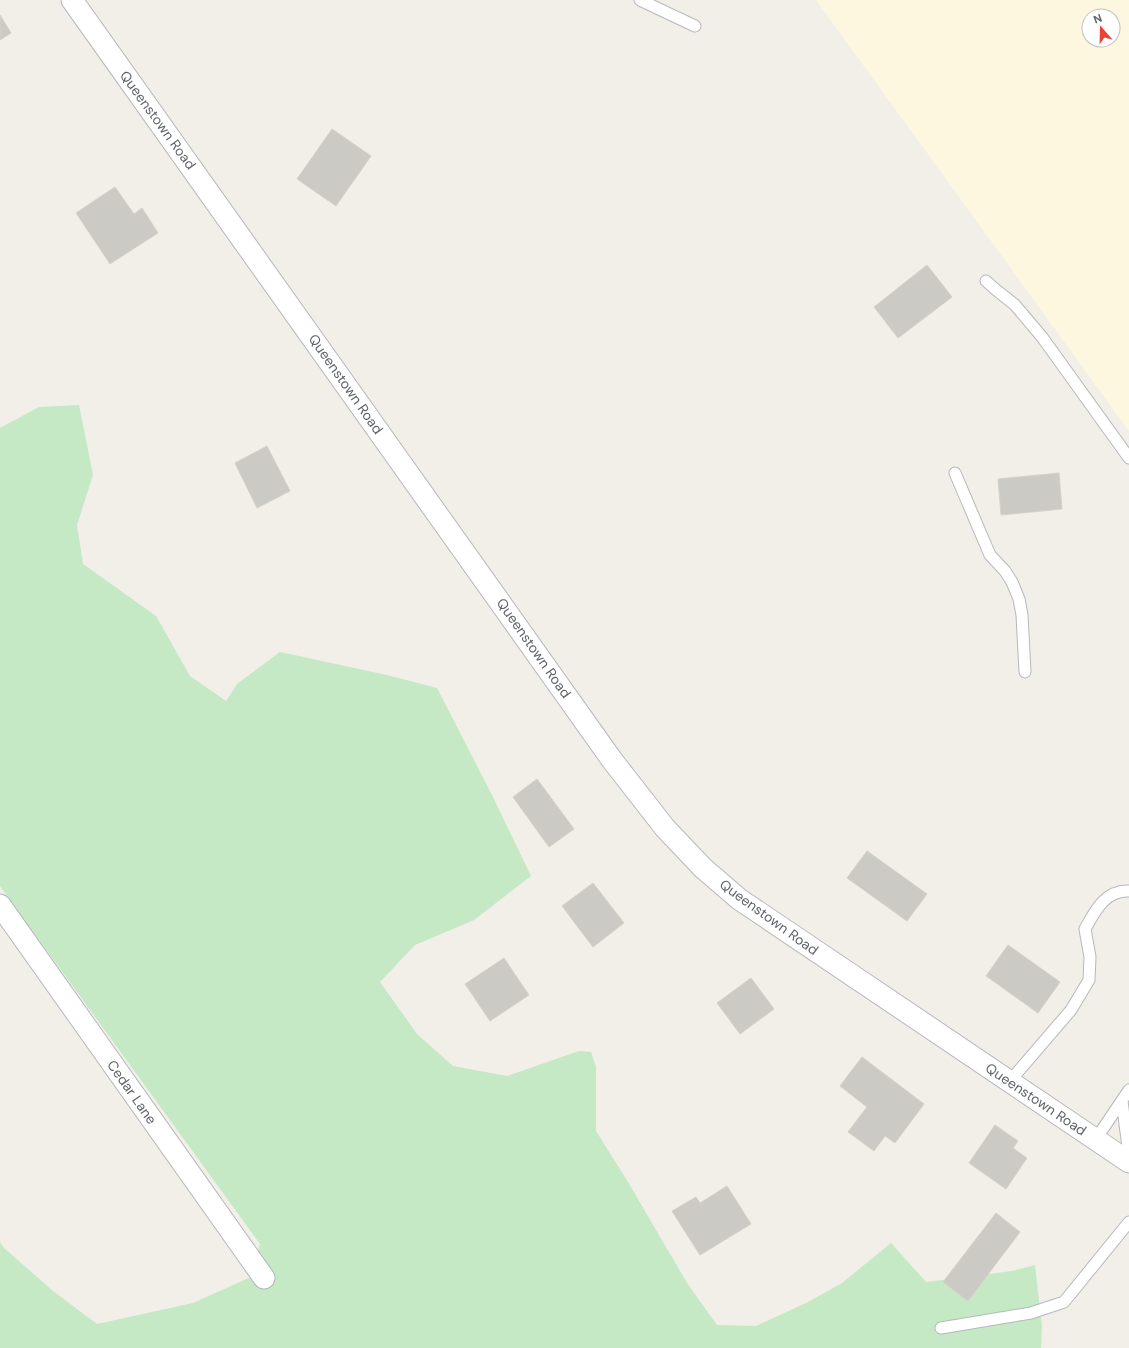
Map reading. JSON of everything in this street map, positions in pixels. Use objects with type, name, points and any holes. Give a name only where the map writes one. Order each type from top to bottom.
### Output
[{"type":"street","name":"Queenstown Road","points":[[72,0],[612,760],[666,828],[704,868],[739,899],[1129,1162]]},
{"type":"street","name":"Cedar Lane","points":[[0,905],[264,1278]]},
{"type":"lane","points":[[640,0],[695,26]]},
{"type":"lane","points":[[986,281],[1015,305],[1042,337],[1129,458]]},
{"type":"lane","points":[[955,472],[990,555],[1012,582],[1019,599],[1022,615],[1025,672]]},
{"type":"lane","points":[[1010,1081],[1071,1010],[1090,980],[1090,957],[1084,929],[1097,907],[1112,894],[1129,891]]},
{"type":"lane","points":[[1096,1140],[1129,1090]]},
{"type":"lane","points":[[1122,1101],[1129,1155]]},
{"type":"lane","points":[[941,1328],[1031,1313],[1064,1302],[1129,1222]]},
{"type":"shaded area","points":[[816,0],[1129,0],[1129,431]]},
{"type":"green space","points":[[79,405],[93,475],[77,525],[83,564],[156,616],[190,676],[226,701],[237,684],[280,652],[387,675],[437,688],[491,793],[531,876],[474,920],[415,945],[380,982],[417,1034],[453,1066],[507,1076],[579,1051],[591,1052],[596,1067],[596,1131],[628,1182],[687,1283],[717,1325],[756,1326],[808,1302],[842,1283],[891,1243],[926,1282],[1012,1271],[1035,1265],[1042,1326],[1041,1348],[0,1348],[0,1242],[4,1248],[53,1291],[97,1324],[193,1303],[251,1277],[260,1244],[0,886],[0,428],[39,407]]},
{"type":"building","points":[[0,15],[11,33],[0,40]]},
{"type":"building","points":[[332,129],[371,156],[336,206],[297,179]]},
{"type":"building","points":[[115,187],[134,214],[142,208],[158,233],[110,264],[76,213]]},
{"type":"building","points":[[927,265],[952,297],[898,338],[874,307]]},
{"type":"building","points":[[267,446],[290,491],[257,508],[235,463]]},
{"type":"building","points":[[1059,473],[1062,509],[1001,515],[998,479]]},
{"type":"building","points":[[537,779],[574,829],[549,847],[513,797]]},
{"type":"building","points":[[867,851],[927,894],[907,921],[847,878]]},
{"type":"building","points":[[593,883],[624,923],[593,947],[562,906]]},
{"type":"building","points":[[1008,945],[1060,982],[1038,1013],[986,976]]},
{"type":"building","points":[[504,958],[529,995],[490,1021],[465,984]]},
{"type":"building","points":[[751,978],[774,1009],[740,1034],[717,1003]]},
{"type":"building","points":[[862,1057],[924,1104],[895,1143],[885,1136],[874,1151],[848,1132],[867,1107],[840,1086]]},
{"type":"building","points":[[995,1125],[1018,1141],[1013,1148],[1027,1158],[1006,1189],[969,1163]]},
{"type":"building","points":[[727,1186],[751,1224],[700,1255],[672,1211],[696,1197],[700,1203]]},
{"type":"building","points":[[996,1213],[1020,1232],[968,1301],[943,1282]]}]
